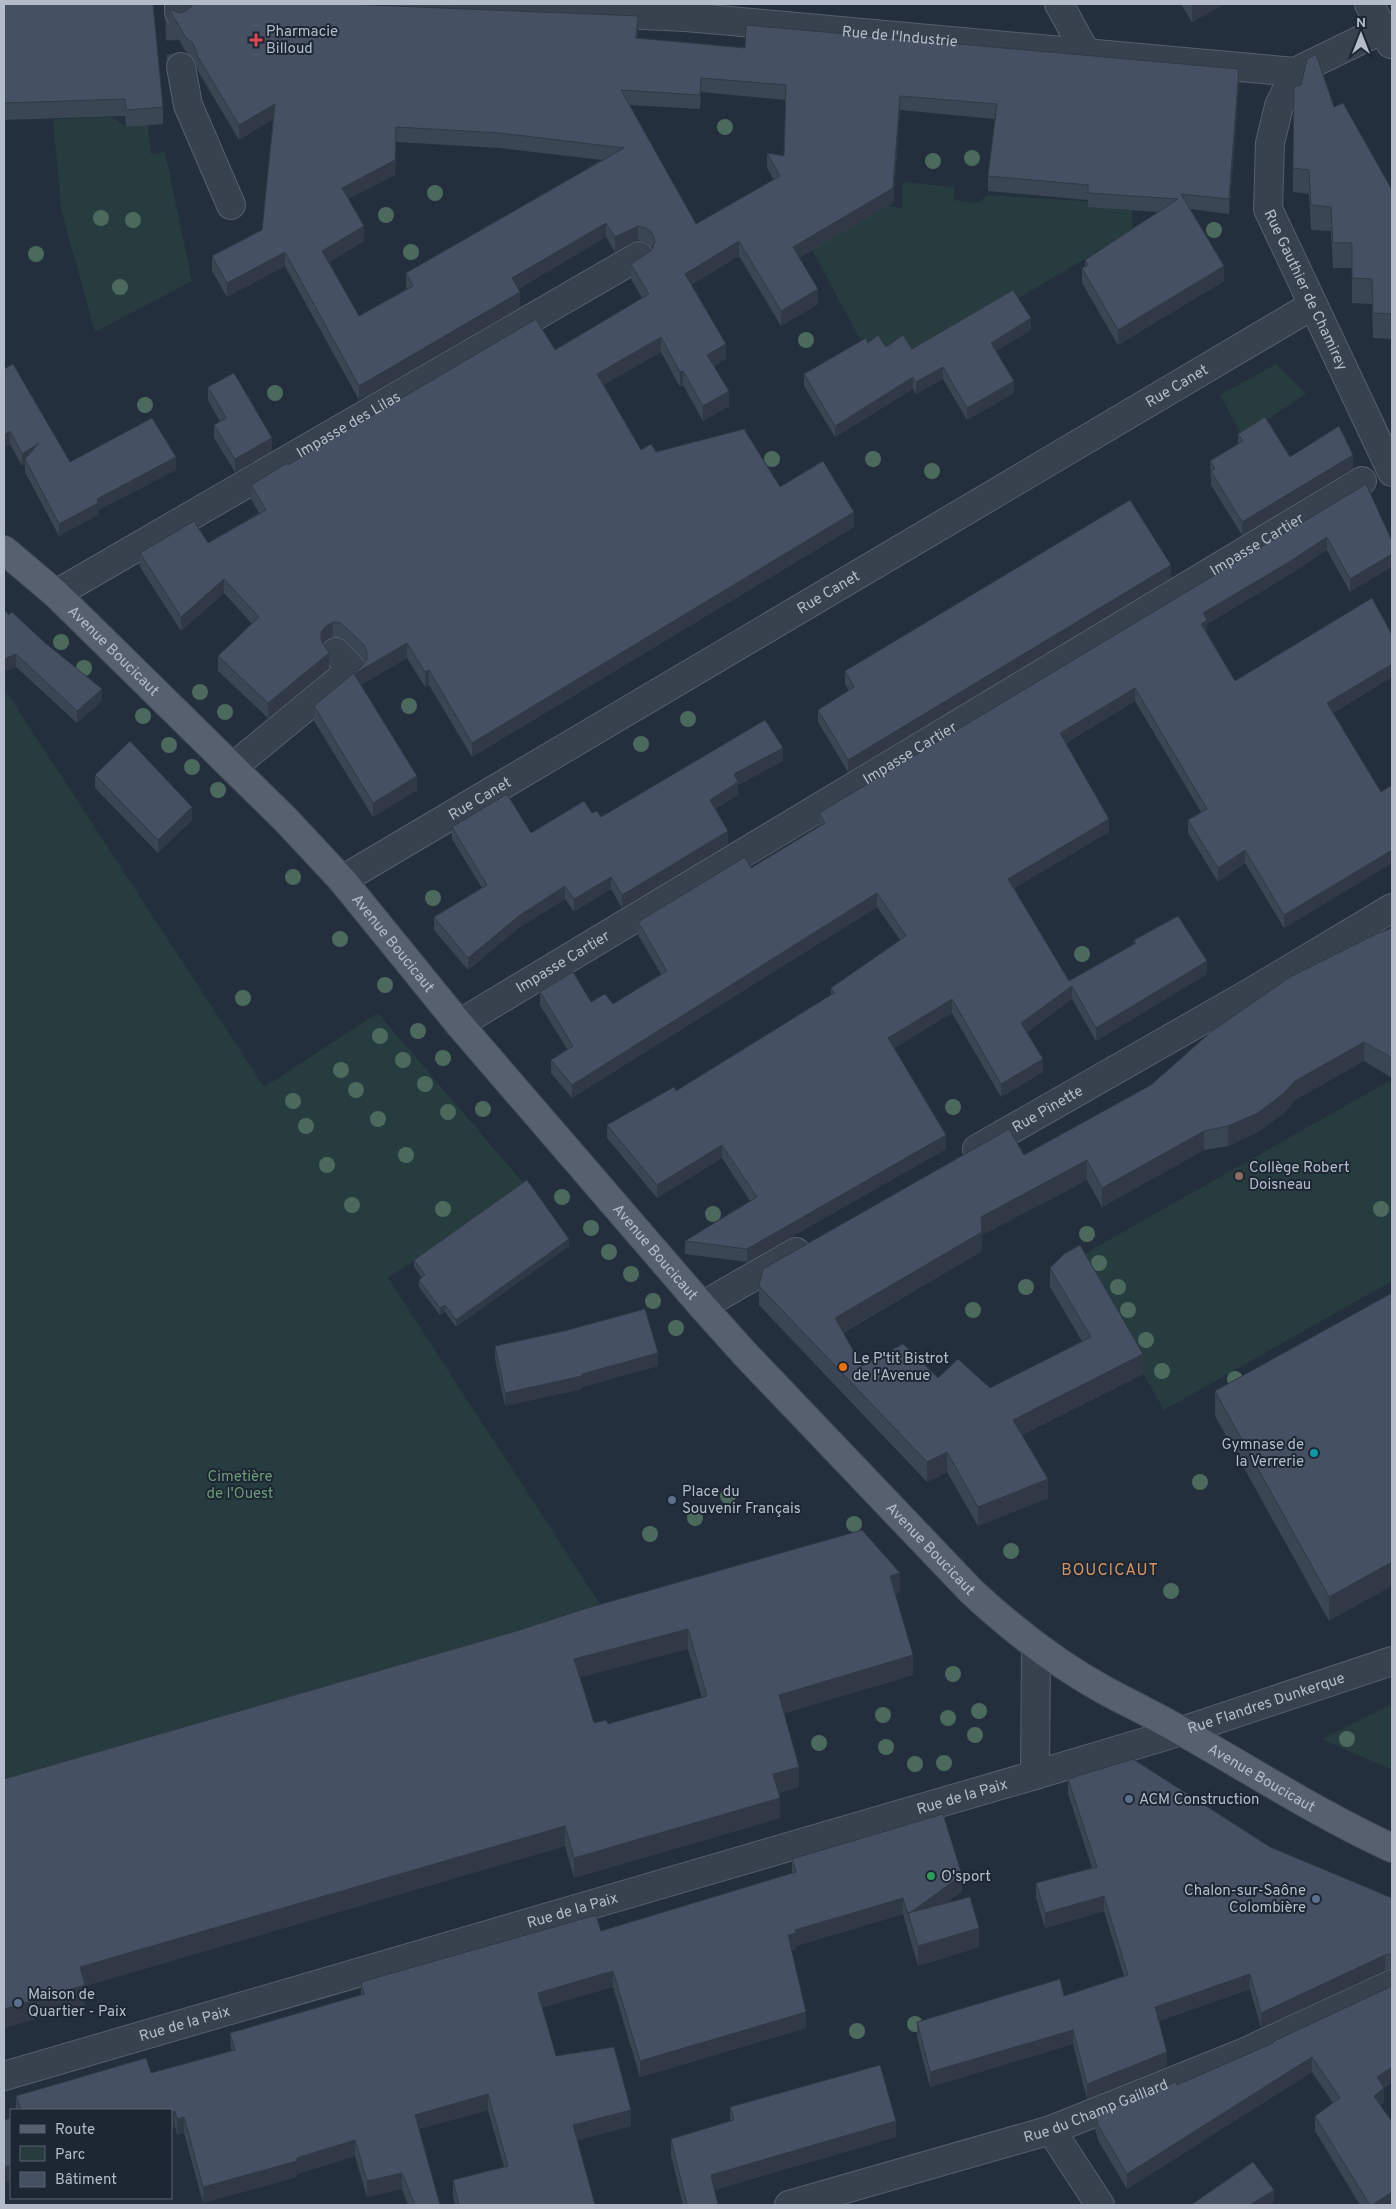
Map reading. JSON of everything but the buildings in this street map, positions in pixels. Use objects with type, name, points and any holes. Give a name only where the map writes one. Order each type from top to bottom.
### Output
[{"type":"main road","name":"Avenue Boucicaut","points":[[4,550],[56,594],[232,767],[342,880],[459,1024],[702,1306],[745,1354],[972,1592],[1005,1622],[1036,1646],[1105,1690],[1392,1848]]},
{"type":"street","name":"Rue de l'Industrie","points":[[406,4],[686,17],[1295,72]]},
{"type":"street","points":[[1059,4],[1086,53]]},
{"type":"street","points":[[1295,72],[1388,38],[1369,4]]},
{"type":"street","points":[[181,67],[188,105],[231,205]]},
{"type":"street","name":"Rue Gauthier de Chamirey","points":[[1295,72],[1279,106],[1270,143],[1268,209],[1392,472]]},
{"type":"street","name":"Impasse des Lilas","points":[[56,594],[639,256]]},
{"type":"street","name":"Rue Canet","points":[[342,880],[1314,305]]},
{"type":"street","name":"Impasse Cartier","points":[[459,1024],[1362,481]]},
{"type":"street","points":[[232,767],[352,668],[336,652]]},
{"type":"street","name":"Rue Pinette","points":[[958,1160],[1248,994],[1392,908]]},
{"type":"street","points":[[702,1306],[821,1238]]},
{"type":"street","points":[[1035,1775],[1036,1646]]},
{"type":"street","name":"Rue Flandres Dunkerque","points":[[1140,1743],[1182,1731],[1392,1661]]},
{"type":"street","name":"Rue de la Paix","points":[[4,2076],[1140,1743]]},
{"type":"street","name":"Rue du Champ Gaillard","points":[[789,2205],[1051,2130],[1243,2053],[1392,1984]]},
{"type":"street","points":[[1051,2130],[1100,2205]]},
{"type":"green space","points":[[113,117],[126,127],[148,124],[151,154],[165,152],[192,281],[95,332],[61,209],[53,119]]},
{"type":"green space","points":[[903,182],[954,187],[954,200],[977,203],[988,195],[1132,204],[1132,231],[912,361],[868,354],[795,218],[887,206],[902,208]]},
{"type":"green space","points":[[1276,364],[1306,394],[1242,436],[1220,395]]},
{"type":"green space","name":"Cimetière de l'Ouest","points":[[4,688],[264,1087],[378,1013],[527,1187],[388,1278],[611,1621],[4,1800]]},
{"type":"green space","points":[[1389,1081],[1392,1086],[1392,1281],[1164,1410],[1077,1258]]},
{"type":"green space","points":[[1392,1704],[1392,1770],[1322,1739]]},
{"type":"tunnel","points":[[179,12],[181,67]]},
{"type":"place","name":"Pharmacie Billoud","points":[[256,40]]},
{"type":"place","name":"Collège Robert Doisneau","points":[[1239,1176]]},
{"type":"place","name":"Le P'tit Bistrot de l'Avenue","points":[[843,1367]]},
{"type":"place","name":"Gymnase de la Verrerie","points":[[1314,1453]]},
{"type":"place","name":"Place du Souvenir Français","points":[[672,1500]]},
{"type":"place","name":"ACM Construction","points":[[1129,1799]]},
{"type":"place","name":"O'sport","points":[[931,1876]]},
{"type":"place","name":"Chalon-sur-Saône Colombière","points":[[1316,1899]]},
{"type":"place","name":"Maison de Quartier - Paix","points":[[18,2003]]},
{"type":"district","name":"BOUCICAUT","points":[[1110,1569]]}]
